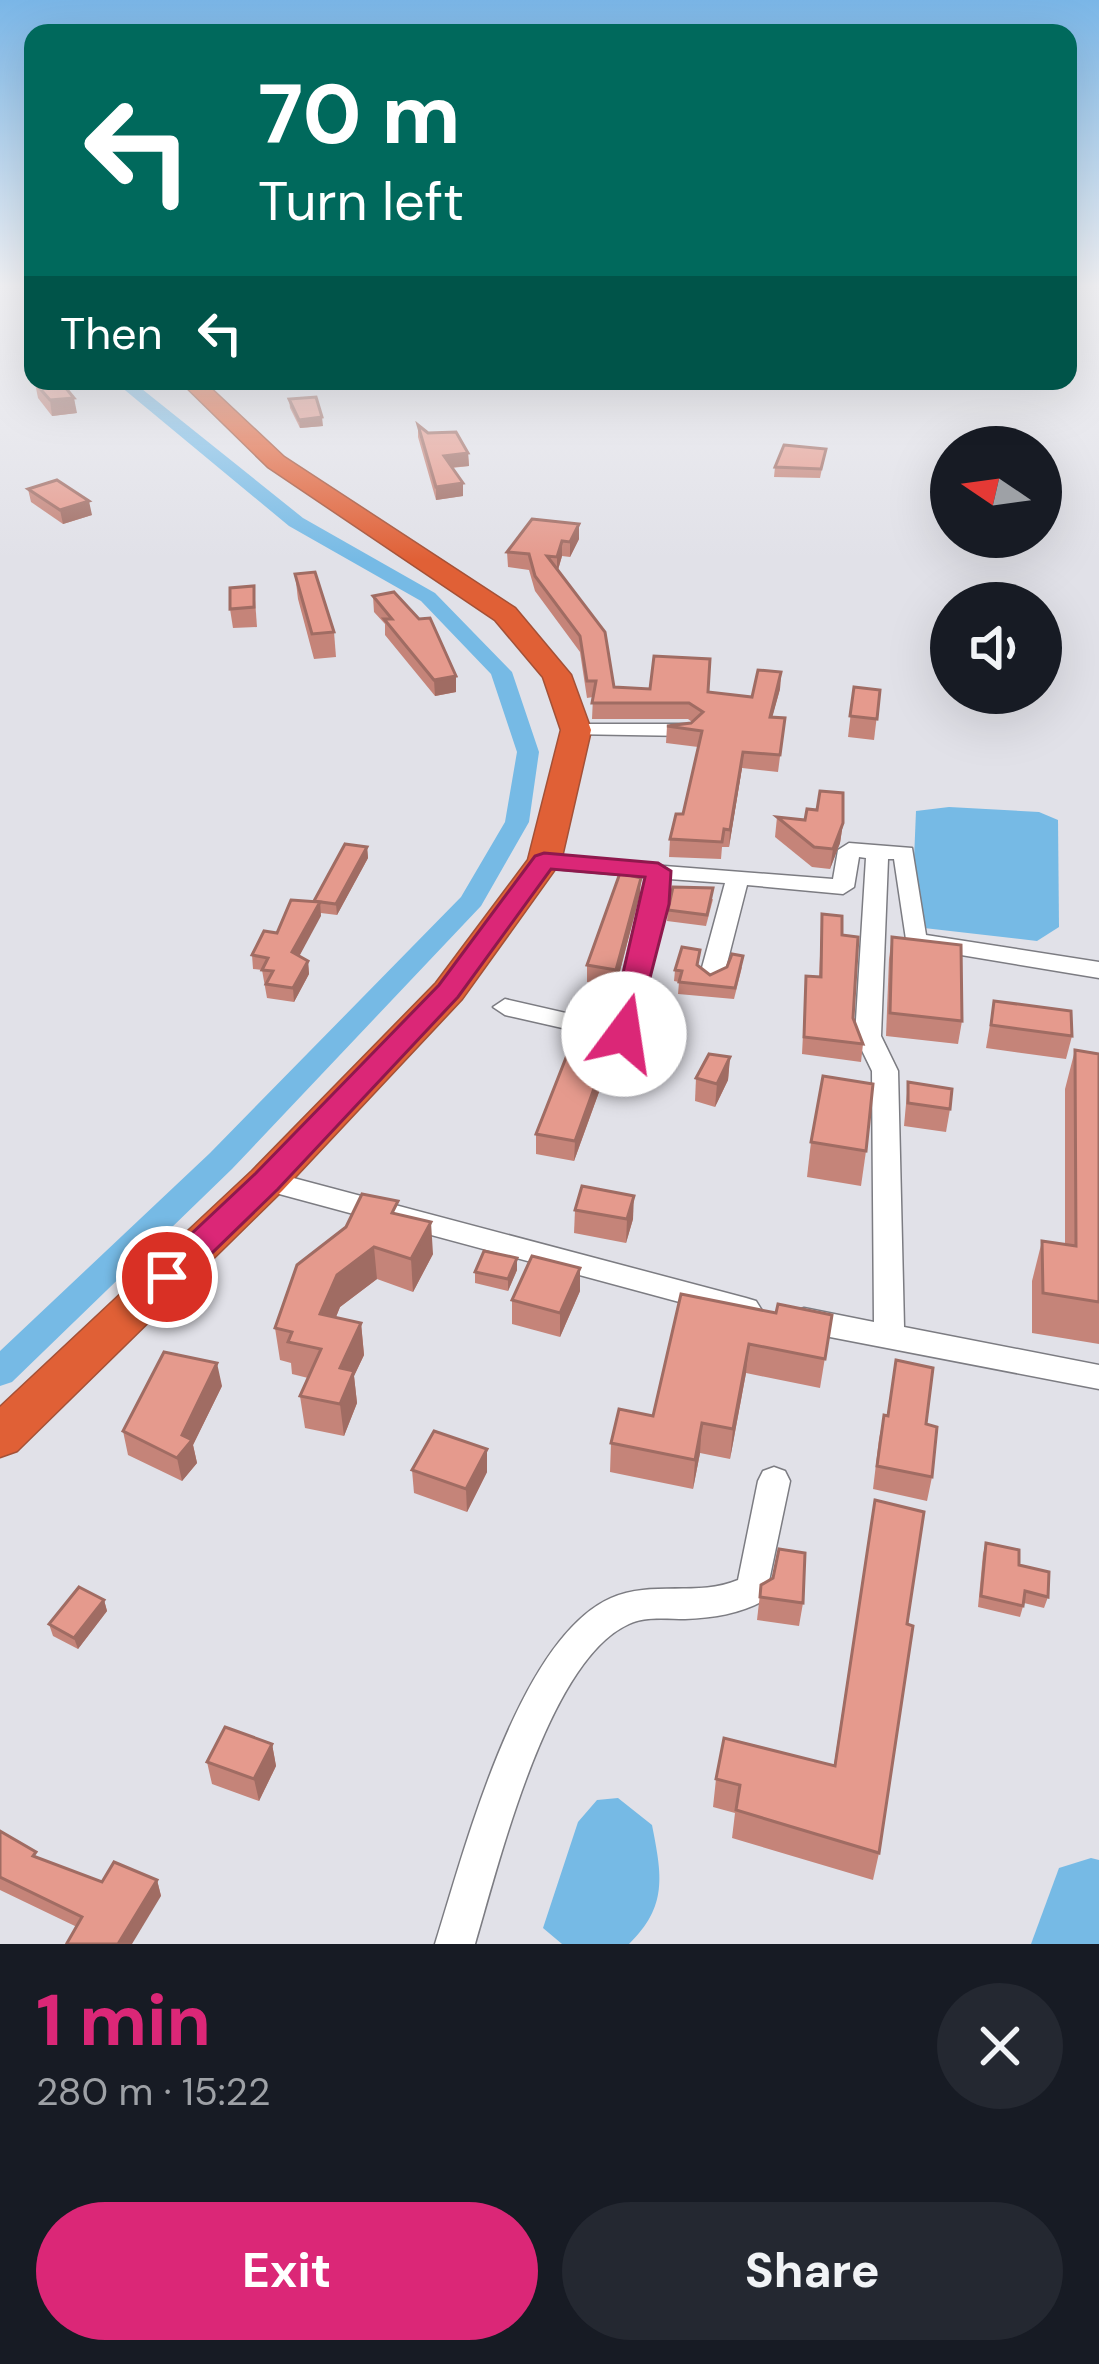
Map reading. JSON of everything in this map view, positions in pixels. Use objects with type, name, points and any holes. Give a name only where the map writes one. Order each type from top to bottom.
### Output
[{"type":"highway","points":[[0,1437],[267,1181],[448,991],[544,861],[576,730],[557,675],[505,614],[410,546],[276,462],[200,390]]},
{"type":"street","points":[[576,730],[688,730]]},
{"type":"street","points":[[544,861],[844,887],[849,850],[904,853],[915,941],[1099,970]]},
{"type":"street","points":[[877,852],[868,1036],[886,1071],[889,1336]]},
{"type":"street","points":[[505,1007],[624,1034],[656,904],[658,871]]},
{"type":"street","points":[[712,975],[738,878]]},
{"type":"street","points":[[267,1181],[742,1308],[1099,1377]]},
{"type":"street","points":[[455,1944],[532,1721],[567,1654],[615,1612],[661,1600],[739,1599],[753,1589],[773,1481]]},
{"type":"water","points":[[949,807],[1039,812],[1058,820],[1059,927],[1037,941],[924,928],[912,908],[916,811]]},
{"type":"water","points":[[618,1798],[652,1825],[659,1875],[656,1903],[629,1944],[562,1944],[543,1928],[578,1822],[597,1800]]},
{"type":"water","points":[[1099,1860],[1099,1944],[1031,1944],[1059,1868]]},
{"type":"building","points":[[41,390],[67,390],[74,398],[50,400]]},
{"type":"building","points":[[316,397],[322,417],[299,420],[289,399]]},
{"type":"building","points":[[418,425],[428,433],[456,432],[468,453],[444,456],[463,483],[436,487]]},
{"type":"building","points":[[784,445],[826,449],[821,469],[775,467]]},
{"type":"building","points":[[57,480],[89,501],[60,510],[28,489]]},
{"type":"building","points":[[532,519],[579,524],[570,542],[562,541],[557,557],[547,556],[605,632],[614,687],[650,689],[654,656],[710,659],[708,692],[752,697],[758,670],[781,672],[770,717],[785,718],[780,755],[743,752],[730,830],[724,829],[722,842],[670,839],[676,814],[683,814],[702,731],[667,726],[691,723],[703,712],[689,703],[592,703],[596,681],[587,681],[580,636],[535,576],[529,554],[507,552]]},
{"type":"building","points":[[315,572],[334,632],[312,634],[295,574]]},
{"type":"building","points":[[254,586],[254,607],[230,609],[230,588]]},
{"type":"building","points":[[394,592],[419,619],[430,618],[456,676],[434,680],[384,619],[392,619],[373,596]]},
{"type":"building","points":[[854,687],[880,690],[877,719],[850,716]]},
{"type":"building","points":[[820,791],[843,793],[843,823],[833,849],[814,847],[777,817],[805,820],[807,809],[817,810]]},
{"type":"building","points":[[345,844],[367,847],[336,904],[314,901]]},
{"type":"building","points":[[620,873],[641,878],[616,970],[587,965]]},
{"type":"building","points":[[673,887],[713,888],[707,915],[668,910]]},
{"type":"building","points":[[291,900],[320,902],[292,952],[308,961],[293,988],[266,984],[273,971],[262,970],[268,958],[252,955],[264,931],[277,933]]},
{"type":"building","points":[[822,914],[842,916],[842,935],[858,937],[853,1018],[863,1044],[804,1037],[806,976],[821,977]]},
{"type":"building","points":[[892,937],[961,945],[962,1021],[890,1013]]},
{"type":"building","points":[[682,947],[700,950],[697,965],[710,975],[727,967],[732,954],[743,956],[735,988],[679,982],[682,971],[675,970]]},
{"type":"building","points":[[994,1001],[1071,1011],[1072,1036],[991,1025]]},
{"type":"building","points":[[582,1017],[617,1025],[575,1141],[536,1134]]},
{"type":"building","points":[[1075,1050],[1099,1054],[1099,1302],[1043,1293],[1042,1241],[1076,1246]]},
{"type":"building","points":[[709,1054],[730,1057],[717,1084],[696,1078]]},
{"type":"building","points":[[823,1076],[873,1084],[866,1151],[811,1142]]},
{"type":"building","points":[[908,1082],[952,1089],[950,1109],[908,1103]]},
{"type":"building","points":[[582,1186],[634,1196],[627,1219],[575,1210]]},
{"type":"building","points":[[362,1194],[398,1201],[392,1213],[431,1222],[411,1259],[374,1247],[337,1275],[320,1314],[361,1323],[340,1368],[354,1371],[340,1404],[300,1396],[321,1349],[288,1342],[292,1332],[275,1328],[297,1265],[346,1227]]},
{"type":"building","points":[[484,1251],[517,1258],[508,1279],[475,1272]]},
{"type":"building","points":[[532,1256],[580,1268],[560,1313],[512,1300]]},
{"type":"building","points":[[681,1294],[776,1313],[778,1304],[832,1315],[825,1359],[749,1344],[733,1429],[702,1423],[695,1460],[611,1443],[619,1409],[653,1416]]},
{"type":"building","points":[[164,1352],[217,1363],[182,1435],[192,1440],[177,1458],[123,1431]]},
{"type":"building","points":[[896,1360],[933,1368],[926,1424],[937,1427],[932,1477],[877,1466]]},
{"type":"building","points":[[434,1431],[487,1449],[466,1489],[412,1470]]},
{"type":"building","points":[[875,1500],[924,1512],[907,1624],[913,1626],[879,1853],[736,1810],[740,1785],[716,1779],[724,1738],[835,1766]]},
{"type":"building","points":[[986,1543],[1019,1550],[1019,1565],[1049,1572],[1048,1597],[1025,1591],[1023,1606],[981,1596]]},
{"type":"building","points":[[779,1549],[805,1553],[803,1603],[760,1597],[761,1585],[773,1578]]},
{"type":"building","points":[[79,1587],[104,1600],[74,1638],[49,1624]]},
{"type":"building","points":[[225,1727],[272,1744],[254,1779],[207,1762]]},
{"type":"building","points":[[0,1831],[36,1852],[33,1856],[102,1882],[114,1862],[157,1880],[118,1944],[69,1944],[82,1917],[0,1877]]},
{"type":"waterway","points":[[0,1372],[221,1161],[472,901],[517,822],[528,752],[501,672],[428,597],[296,522],[133,390]]},
{"type":"route","points":[[167,1277],[267,1181],[448,991],[544,861],[658,871],[656,904],[624,1034]]}]
